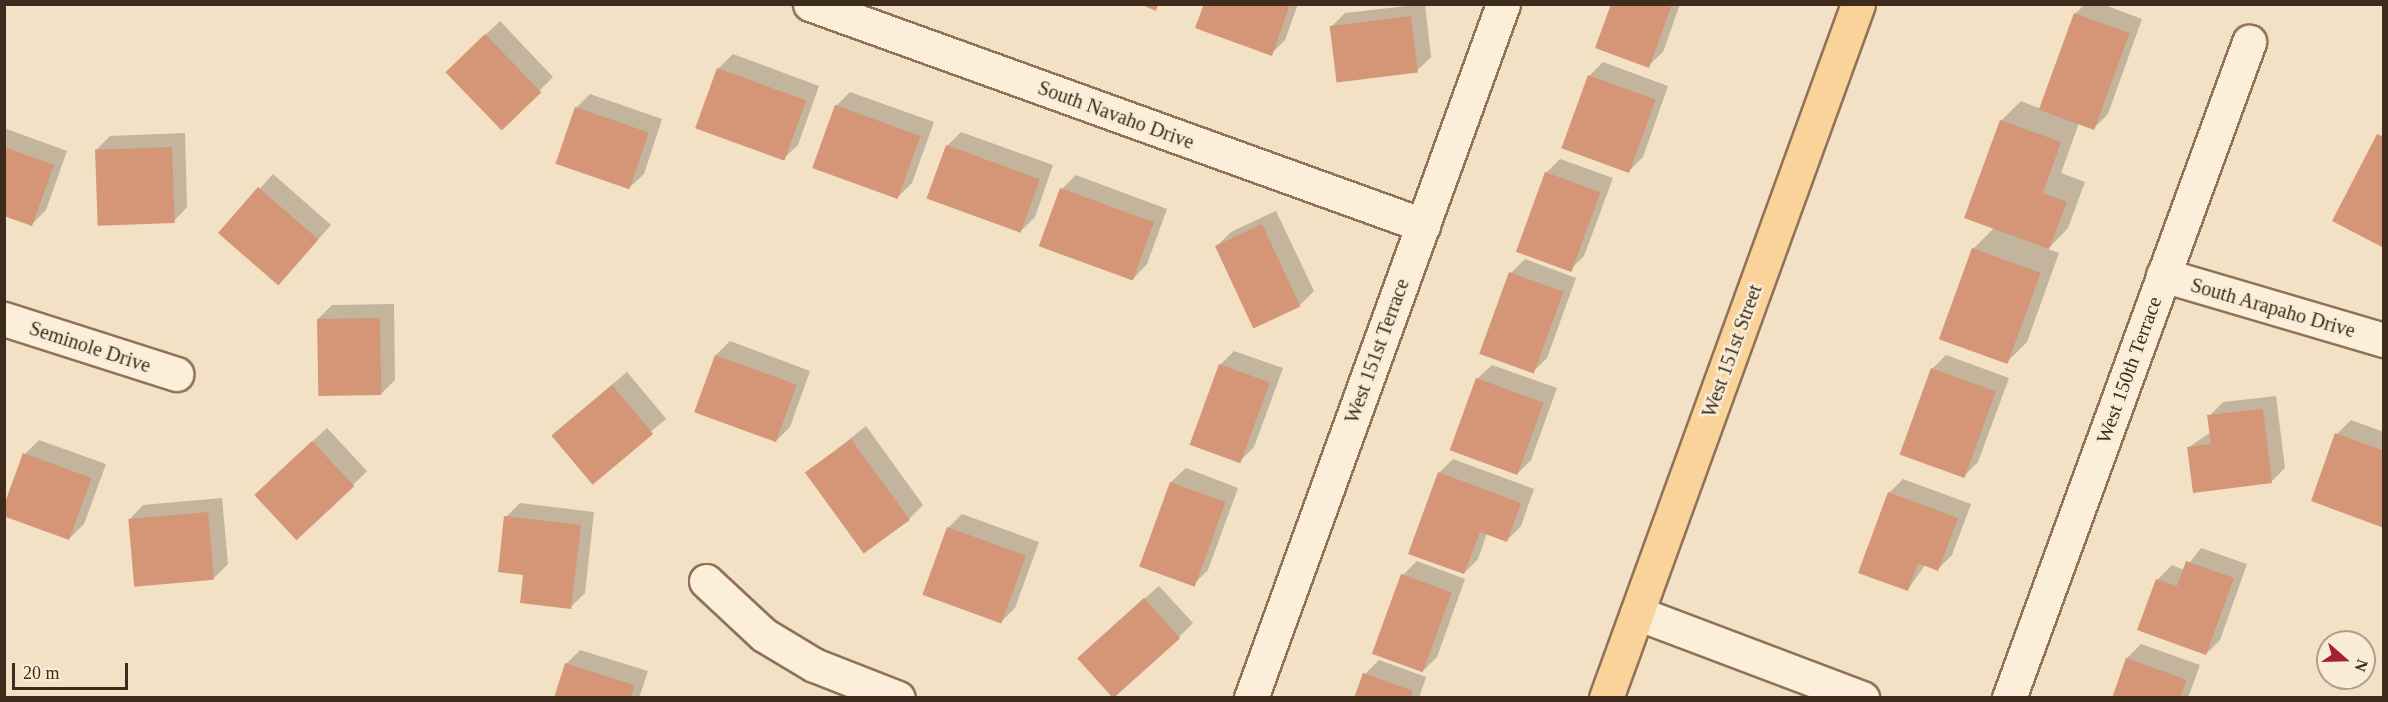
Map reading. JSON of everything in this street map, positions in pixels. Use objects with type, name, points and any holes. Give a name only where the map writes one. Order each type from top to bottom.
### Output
[{"type":"main road","name":"West 151st Street","points":[[1606,698],[1858,4]]},
{"type":"street","name":"South Navaho Drive","points":[[810,4],[1423,225]]},
{"type":"street","name":"West 151st Terrace","points":[[1251,698],[1503,4]]},
{"type":"street","name":"West 150th Terrace","points":[[2009,698],[2249,42]]},
{"type":"street","name":"South Arapaho Drive","points":[[2163,275],[2384,340]]},
{"type":"street","name":"Seminole Drive","points":[[4,319],[176,375]]},
{"type":"street","points":[[706,581],[764,635],[814,665],[898,698]]},
{"type":"street","points":[[1637,613],[1862,698]]},
{"type":"building","points":[[1140,4],[1158,4],[1156,11]]},
{"type":"building","points":[[1204,4],[1290,4],[1272,56],[1195,28]]},
{"type":"building","points":[[1611,4],[1672,4],[1649,68],[1595,48]]},
{"type":"building","points":[[2074,13],[2129,33],[2094,130],[2039,110]]},
{"type":"building","points":[[1411,16],[1418,73],[1337,83],[1330,26]]},
{"type":"building","points":[[485,34],[541,92],[502,130],[445,72]]},
{"type":"building","points":[[717,68],[806,100],[784,161],[695,128]]},
{"type":"building","points":[[1588,75],[1656,100],[1629,173],[1561,148]]},
{"type":"building","points":[[835,105],[921,136],[898,199],[812,168]]},
{"type":"building","points":[[575,107],[649,132],[629,189],[555,164]]},
{"type":"building","points":[[2000,120],[2061,142],[2043,193],[2067,202],[2049,249],[1964,218]]},
{"type":"building","points":[[2377,134],[2384,137],[2384,248],[2332,221]]},
{"type":"building","points":[[946,145],[1040,179],[1020,233],[927,199]]},
{"type":"building","points":[[4,147],[54,165],[32,226],[4,216]]},
{"type":"building","points":[[172,147],[175,223],[98,226],[95,150]]},
{"type":"building","points":[[1545,172],[1600,192],[1571,272],[1516,252]]},
{"type":"building","points":[[258,187],[318,239],[278,286],[218,233]]},
{"type":"building","points":[[1060,188],[1154,222],[1133,280],[1039,246]]},
{"type":"building","points":[[1262,224],[1300,306],[1253,328],[1215,246]]},
{"type":"building","points":[[1972,248],[2041,273],[2007,364],[1939,339]]},
{"type":"building","points":[[1509,272],[1564,292],[1534,374],[1479,354]]},
{"type":"building","points":[[380,318],[381,395],[318,396],[317,319]]},
{"type":"building","points":[[715,355],[797,385],[776,442],[694,412]]},
{"type":"building","points":[[1219,364],[1270,382],[1240,463],[1190,445]]},
{"type":"building","points":[[1931,368],[1996,392],[1964,478],[1900,454]]},
{"type":"building","points":[[1476,378],[1544,403],[1517,475],[1450,450]]},
{"type":"building","points":[[612,385],[653,434],[593,485],[551,436]]},
{"type":"building","points":[[2263,409],[2272,483],[2193,493],[2187,447],[2211,444],[2207,415]]},
{"type":"building","points":[[2335,433],[2384,451],[2384,528],[2311,501]]},
{"type":"building","points":[[851,439],[910,520],[864,553],[805,473]]},
{"type":"building","points":[[312,441],[354,486],[297,540],[254,495]]},
{"type":"building","points":[[23,453],[92,478],[69,540],[4,516],[4,505]]},
{"type":"building","points":[[1438,472],[1521,503],[1507,542],[1480,532],[1464,574],[1408,554]]},
{"type":"building","points":[[1170,482],[1225,502],[1195,587],[1139,567]]},
{"type":"building","points":[[1888,492],[1958,518],[1938,571],[1918,563],[1908,591],[1858,573]]},
{"type":"building","points":[[208,512],[214,580],[134,587],[128,519]]},
{"type":"building","points":[[504,516],[581,525],[571,609],[520,603],[523,575],[498,572]]},
{"type":"building","points":[[947,527],[1026,556],[1001,623],[922,595]]},
{"type":"building","points":[[2186,561],[2234,578],[2206,655],[2137,630],[2156,579],[2177,586]]},
{"type":"building","points":[[1401,574],[1452,592],[1423,672],[1372,654]]},
{"type":"building","points":[[1144,598],[1180,638],[1114,698],[1077,658]]},
{"type":"building","points":[[2126,658],[2187,680],[2180,698],[2112,698]]},
{"type":"building","points":[[565,663],[634,685],[631,698],[554,698]]},
{"type":"building","points":[[1363,673],[1413,691],[1411,698],[1354,698]]}]
